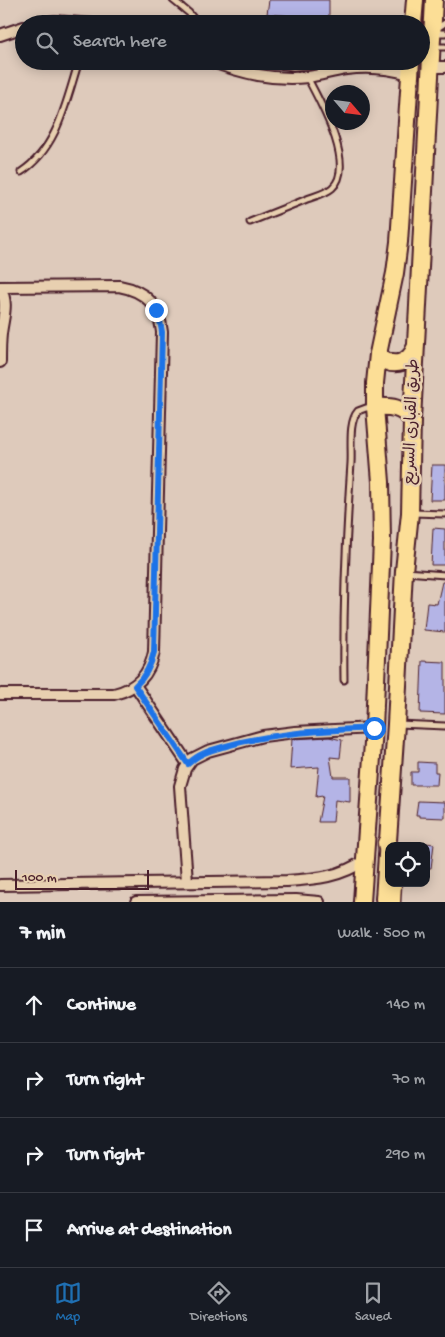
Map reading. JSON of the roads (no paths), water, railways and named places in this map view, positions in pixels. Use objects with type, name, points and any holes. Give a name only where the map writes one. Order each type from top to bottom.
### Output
[{"type":"highway","points":[[414,15],[415,0]]},
{"type":"highway","name":"طريق القبارى السريع","points":[[388,842],[404,572],[410,513],[416,348],[440,37],[434,0]]},
{"type":"highway","name":"طريق القبارى السريع","points":[[362,902],[374,728],[382,508],[380,454],[375,407],[378,354],[395,273],[399,242],[410,70]]},
{"type":"highway","points":[[378,354],[382,360],[395,364],[408,360],[416,348]]},
{"type":"highway","points":[[375,407],[387,406],[398,408],[412,420]]},
{"type":"highway","name":"طريق القبارى السريع","points":[[384,902],[385,887]]},
{"type":"highway","points":[[391,902],[392,887]]},
{"type":"street","points":[[0,36],[15,30]]},
{"type":"street","points":[[236,70],[268,77],[307,77],[343,70]]},
{"type":"street","points":[[0,362],[1,337],[6,308],[0,287],[119,286],[130,288],[150,300],[160,321],[162,332],[154,652],[150,667],[135,686],[120,693],[0,694]]},
{"type":"street","points":[[135,686],[188,764]]},
{"type":"street","points":[[187,882],[180,786],[182,774],[188,764],[202,753],[263,736],[295,732],[374,728]]},
{"type":"street","points":[[0,885],[258,882],[325,878],[350,869],[365,860]]},
{"type":"street","points":[[136,902],[296,900],[319,902]]},
{"type":"lane","points":[[173,0],[191,15]]},
{"type":"lane","points":[[21,172],[43,154],[53,137],[76,70]]},
{"type":"lane","points":[[250,222],[328,191],[339,178],[340,167],[335,138],[327,116],[307,77]]},
{"type":"lane","points":[[344,680],[344,559],[352,460],[352,423],[358,411],[375,407]]},
{"type":"lane","points":[[410,513],[445,514]]},
{"type":"lane","points":[[404,572],[445,575]]},
{"type":"lane","points":[[396,724],[445,726]]}]
